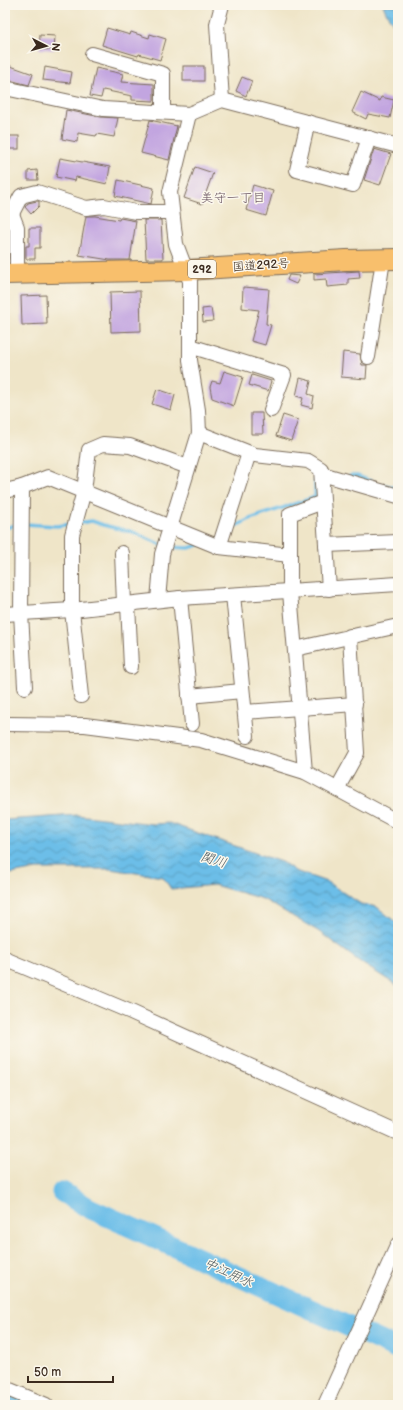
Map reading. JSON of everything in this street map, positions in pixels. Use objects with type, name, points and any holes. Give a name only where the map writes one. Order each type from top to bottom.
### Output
[{"type":"highway","name":"国道292号","points":[[11,274],[187,270],[346,260],[390,260]]},
{"type":"street","points":[[222,5],[217,24],[222,100]]},
{"type":"street","points":[[92,54],[163,74],[163,112]]},
{"type":"street","points":[[5,88],[103,109],[189,114],[222,100],[398,146]]},
{"type":"street","points":[[158,600],[162,554],[169,527],[199,433],[198,410],[190,360],[190,281],[176,244],[170,192],[189,114]]},
{"type":"street","points":[[308,122],[297,170],[353,185],[368,138]]},
{"type":"street","points":[[11,274],[17,227],[9,217],[21,196],[37,192],[86,208],[104,206],[136,212],[172,212]]},
{"type":"street","points":[[368,357],[390,260]]},
{"type":"street","points":[[190,346],[284,375],[272,410]]},
{"type":"street","points":[[199,433],[254,455],[308,461],[321,469],[329,589]]},
{"type":"street","points":[[81,696],[72,610],[72,535],[84,491],[89,450],[103,444],[130,446],[188,467]]},
{"type":"street","points":[[218,547],[249,453]]},
{"type":"street","points":[[322,474],[398,496]]},
{"type":"street","points":[[5,491],[22,487],[48,477],[218,547],[290,556]]},
{"type":"street","points":[[22,487],[21,613],[26,687]]},
{"type":"street","points":[[305,772],[290,592],[290,514],[323,502]]},
{"type":"street","points":[[326,545],[398,542]]},
{"type":"street","points":[[122,553],[131,667]]},
{"type":"street","points":[[5,614],[72,610],[180,598],[398,584]]},
{"type":"street","points":[[233,595],[247,736]]},
{"type":"street","points":[[180,598],[192,724]]},
{"type":"street","points":[[295,649],[398,626]]},
{"type":"street","points":[[337,789],[357,753],[350,636]]},
{"type":"street","points":[[189,696],[242,692]]},
{"type":"street","points":[[244,712],[355,704]]},
{"type":"street","points":[[5,724],[85,725],[201,740],[305,772],[398,822]]},
{"type":"street","points":[[5,959],[131,1012],[398,1133]]},
{"type":"street","points":[[324,1405],[398,1244]]},
{"type":"street","points":[[5,1388],[46,1405]]},
{"type":"water","points":[[383,5],[398,5],[398,32],[386,12]]},
{"type":"water","name":"関川","points":[[77,815],[153,824],[169,823],[284,863],[295,871],[327,882],[361,904],[377,907],[398,924],[398,986],[363,964],[318,931],[263,899],[214,885],[171,889],[163,877],[110,869],[37,869],[5,875],[5,820]]},
{"type":"building","points":[[107,28],[130,35],[131,32],[149,38],[150,34],[166,39],[160,60],[139,54],[138,56],[102,45]]},
{"type":"building","points":[[40,35],[55,36],[54,50],[39,49]]},
{"type":"building","points":[[5,64],[33,74],[29,85],[5,79]]},
{"type":"building","points":[[183,66],[204,66],[204,81],[183,81]]},
{"type":"building","points":[[45,67],[72,72],[70,83],[43,80]]},
{"type":"building","points":[[96,68],[123,74],[121,82],[154,84],[154,101],[132,100],[132,96],[103,90],[101,98],[90,96]]},
{"type":"building","points":[[242,77],[252,81],[246,96],[236,91]]},
{"type":"building","points":[[361,92],[380,101],[381,97],[394,100],[390,118],[368,114],[366,119],[352,112]]},
{"type":"building","points":[[66,110],[101,117],[118,118],[114,137],[78,133],[77,142],[62,139]]},
{"type":"building","points":[[150,120],[177,126],[169,160],[141,153]]},
{"type":"building","points":[[5,136],[19,136],[19,149],[5,149]]},
{"type":"building","points":[[374,149],[391,154],[380,185],[364,180]]},
{"type":"building","points":[[60,158],[110,167],[107,184],[76,177],[75,181],[56,177]]},
{"type":"building","points":[[195,167],[213,173],[202,204],[184,198]]},
{"type":"building","points":[[37,170],[38,180],[28,180],[28,171]]},
{"type":"building","points":[[118,180],[154,188],[151,204],[115,196]]},
{"type":"building","points":[[253,185],[273,191],[266,216],[246,210]]},
{"type":"building","points":[[39,201],[39,206],[31,214],[25,207],[28,203]]},
{"type":"building","points":[[86,216],[119,220],[120,218],[136,221],[130,260],[110,260],[79,255]]},
{"type":"building","points":[[144,220],[161,220],[163,259],[146,259]]},
{"type":"building","points":[[29,228],[40,228],[40,248],[35,248],[35,259],[26,259],[26,246],[29,246]]},
{"type":"building","points":[[5,246],[8,246],[8,259],[5,259]]},
{"type":"building","points":[[359,271],[360,278],[348,279],[348,285],[327,287],[326,279],[314,280],[314,274]]},
{"type":"building","points":[[289,275],[300,276],[296,284],[287,280]]},
{"type":"building","points":[[243,287],[269,289],[266,324],[271,325],[265,345],[251,341],[259,310],[242,308]]},
{"type":"building","points":[[140,291],[141,331],[111,332],[110,292]]},
{"type":"building","points":[[46,295],[47,324],[22,325],[21,296]]},
{"type":"building","points":[[211,308],[213,321],[203,322],[202,309]]},
{"type":"building","points":[[343,352],[360,354],[362,365],[367,365],[366,379],[341,377]]},
{"type":"building","points":[[224,371],[243,377],[234,406],[212,398],[210,387],[212,381],[220,383]]},
{"type":"building","points":[[252,375],[271,381],[268,391],[249,385]]},
{"type":"building","points":[[300,378],[311,381],[308,394],[314,396],[312,408],[301,405],[303,398],[296,396]]},
{"type":"building","points":[[157,389],[175,395],[171,410],[152,404]]},
{"type":"building","points":[[251,413],[262,413],[263,434],[251,434]]},
{"type":"building","points":[[283,415],[298,420],[291,441],[276,436]]},
{"type":"waterway","points":[[350,476],[357,476],[373,482]]},
{"type":"waterway","points":[[230,529],[250,519],[315,497],[315,480],[318,479]]},
{"type":"waterway","points":[[384,485],[398,488]]},
{"type":"waterway","points":[[79,523],[92,521],[133,532],[162,545]]},
{"type":"waterway","points":[[5,528],[19,524]]},
{"type":"waterway","points":[[25,524],[57,526],[71,524]]},
{"type":"waterway","points":[[168,547],[189,548],[201,544]]},
{"type":"waterway","name":"中江用水","points":[[62,1192],[89,1208],[398,1349]]},
{"type":"waterway","points":[[5,1396],[27,1405]]},
{"type":"district","name":"美守一丁目","points":[[233,197]]}]
